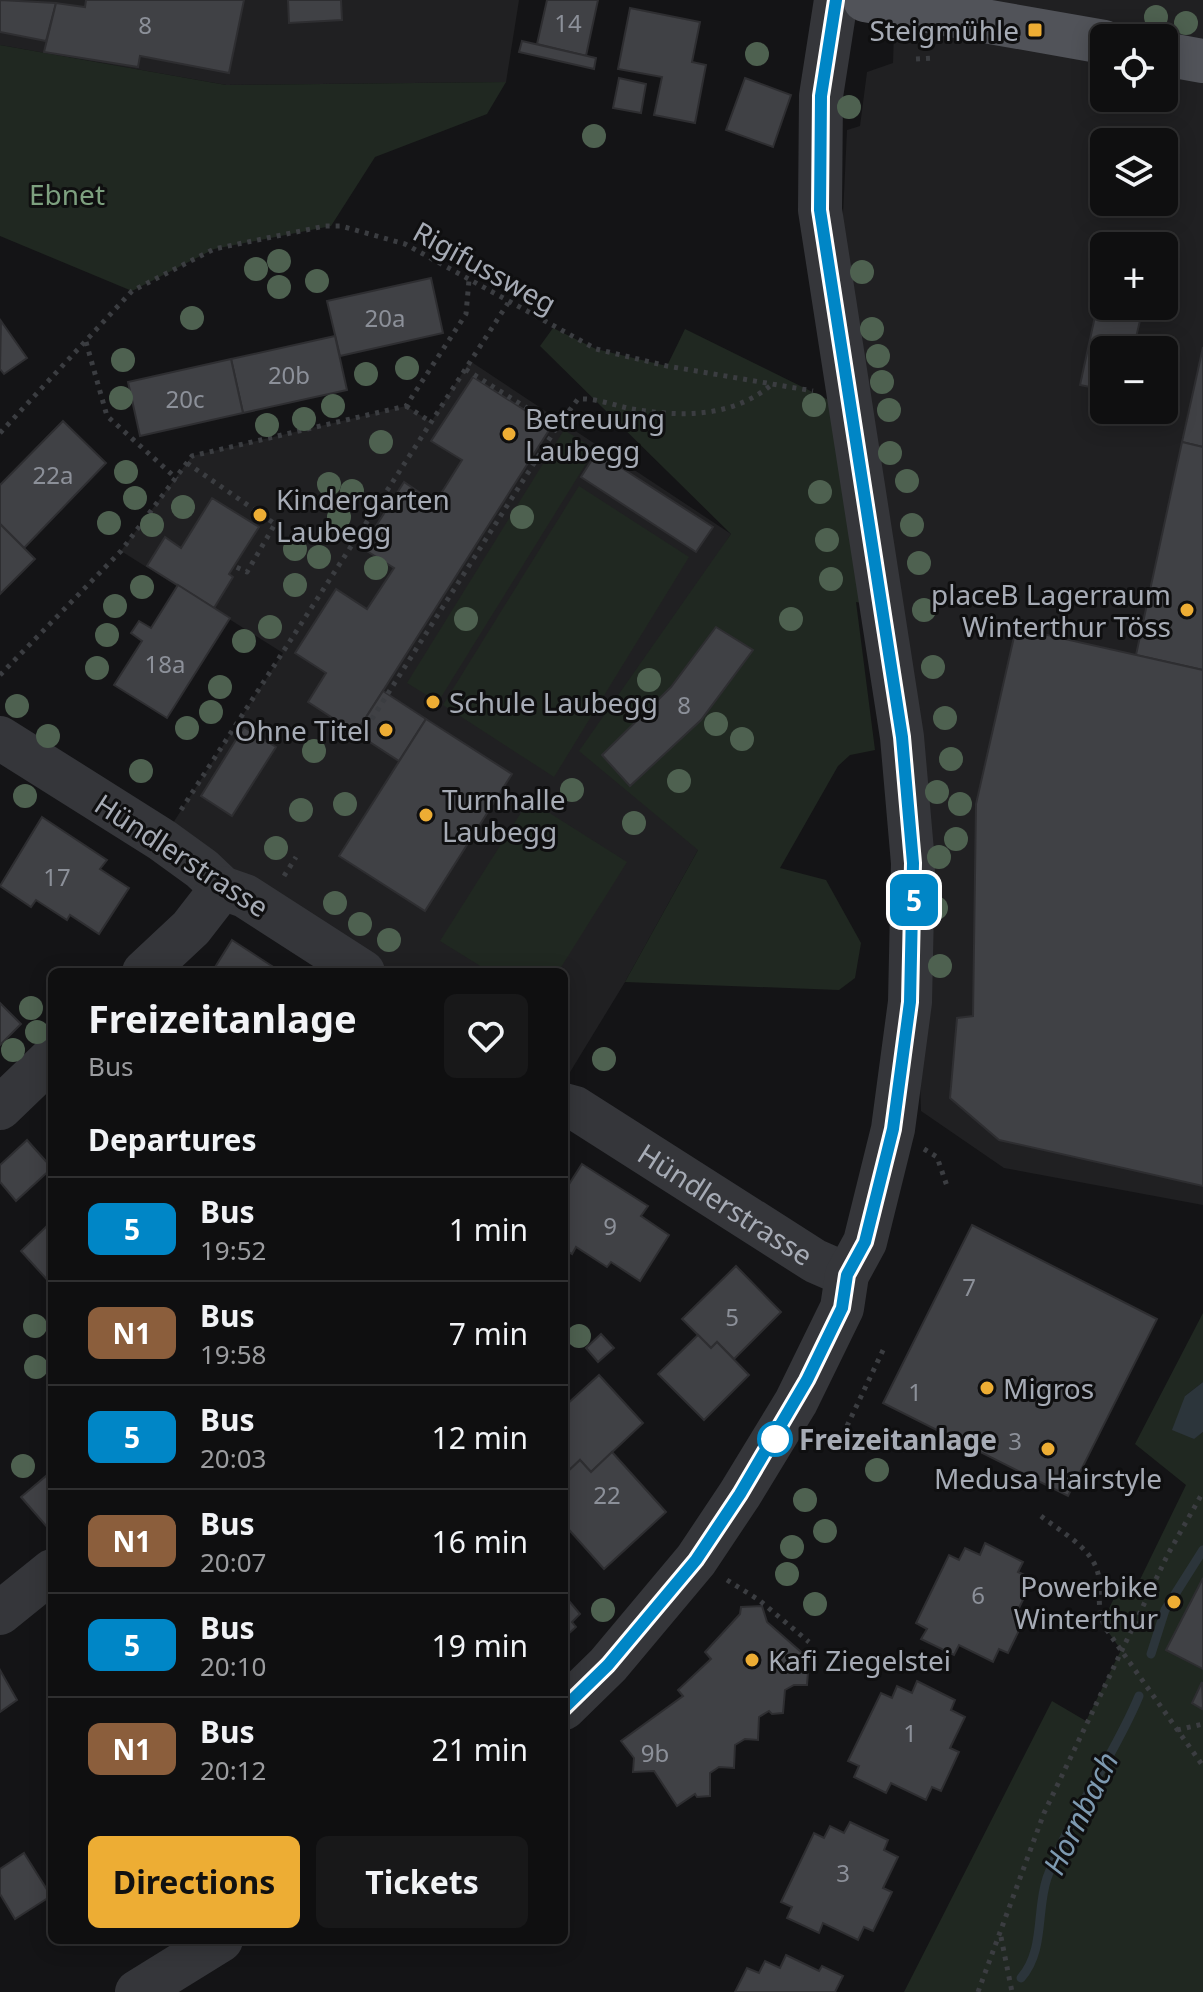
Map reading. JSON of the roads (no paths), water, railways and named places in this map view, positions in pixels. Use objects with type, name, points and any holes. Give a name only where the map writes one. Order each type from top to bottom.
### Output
[{"type":"main road","points":[[865,0],[1090,40]]},
{"type":"main road","points":[[1178,57],[1203,61]]},
{"type":"street","points":[[568,1704],[608,1665],[696,1560],[740,1494],[807,1380],[842,1308],[847,1275],[865,1242],[900,1094],[910,1002],[913,876],[902,737],[820,210],[821,96],[836,0]]},
{"type":"street","name":"Hündlerstrasse","points":[[0,738],[162,840],[222,888],[245,896],[357,968]]},
{"type":"street","points":[[148,968],[191,928],[222,888]]},
{"type":"street","points":[[0,1108],[48,1062]]},
{"type":"street","name":"Hündlerstrasse","points":[[568,1106],[815,1261],[847,1275]]},
{"type":"street","points":[[0,1613],[48,1574]]},
{"type":"street","points":[[137,1992],[215,1944]]},
{"type":"waterway","name":"Hornbach","points":[[1151,1654],[1165,1610],[1203,1550]]},
{"type":"waterway","name":"Hornbach","points":[[1021,1978],[1034,1955],[1044,1890],[1056,1854],[1139,1696]]},
{"type":"place","name":"Steigmühle","points":[[1035,30]]},
{"type":"place","name":"Betreuung Laubegg","points":[[509,434]]},
{"type":"place","name":"Kindergarten Laubegg","points":[[260,515]]},
{"type":"place","name":"placeB Lagerraum Winterthur Töss","points":[[1187,610]]},
{"type":"place","name":"Schule Laubegg","points":[[433,702]]},
{"type":"place","name":"Ohne Titel","points":[[386,730]]},
{"type":"place","name":"Turnhalle Laubegg","points":[[426,815]]},
{"type":"place","name":"Migros","points":[[987,1388]]},
{"type":"place","name":"Freizeitanlage","points":[[775,1439]]},
{"type":"place","name":"Medusa Hairstyle","points":[[1048,1449]]},
{"type":"place","name":"Powerbike Winterthur","points":[[1174,1602]]},
{"type":"place","name":"Kafi Ziegelstei","points":[[752,1660]]},
{"type":"park label","name":"Ebnet","points":[[67,194]]}]
